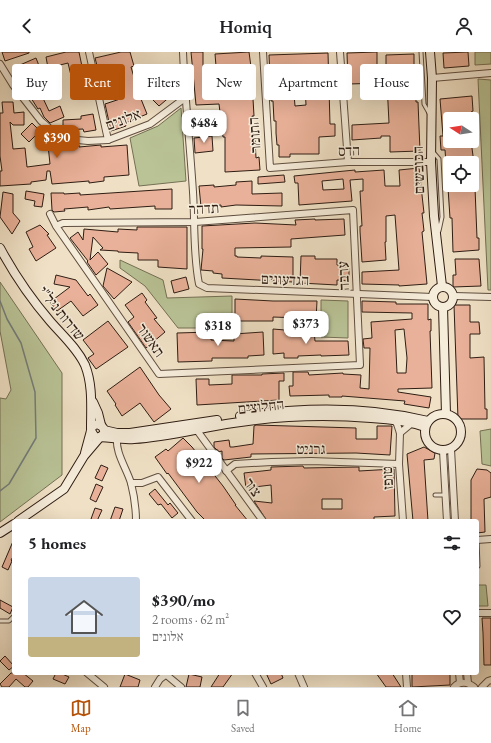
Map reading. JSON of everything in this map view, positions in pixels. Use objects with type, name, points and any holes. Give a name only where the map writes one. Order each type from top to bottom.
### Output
[{"type":"street","points":[[89,52],[108,140]]},
{"type":"street","name":"הגדעונים","points":[[183,52],[184,64]]},
{"type":"street","name":"התומר","points":[[262,52],[270,168]]},
{"type":"street","points":[[340,52],[348,162]]},
{"type":"street","name":"הכובשים","points":[[430,52],[432,78],[431,162],[442,286]]},
{"type":"street","name":"אלונים","points":[[0,64],[13,85],[40,121],[68,139],[88,142],[108,140],[150,124],[182,100]]},
{"type":"street","points":[[432,78],[491,73]]},
{"type":"street","name":"הגדעונים","points":[[185,100],[195,222],[196,267],[200,284],[207,288],[433,297]]},
{"type":"street","name":"הדס","points":[[270,168],[348,162],[431,162]]},
{"type":"street","name":"תדהר","points":[[56,226],[63,223],[195,222],[353,210]]},
{"type":"street","name":"ערבה","points":[[353,210],[360,365]]},
{"type":"street","name":"תאשור","points":[[50,214],[56,226],[159,374],[360,365]]},
{"type":"street","name":"שדרות ניל\"י","points":[[0,248],[25,289],[50,321],[72,344],[84,365],[92,399],[98,413],[102,431],[84,456],[64,489],[21,519]]},
{"type":"street","points":[[442,286],[445,286],[451,290],[454,296],[452,303],[444,307],[440,307],[435,303],[433,297],[436,290],[442,286]]},
{"type":"street","points":[[454,296],[491,297]]},
{"type":"street","points":[[444,307],[446,414]]},
{"type":"street","name":"שדרות ניל\"י","points":[[84,456],[91,430],[92,399]]},
{"type":"street","name":"החלוצים","points":[[117,436],[275,411],[316,409],[365,411],[406,416],[427,424]]},
{"type":"street","points":[[446,414],[456,419],[461,428],[459,441],[447,450],[436,449],[428,444],[425,435],[427,424],[437,415],[446,414]]},
{"type":"street","name":"החלוצים","points":[[102,431],[117,436],[135,439],[233,423],[298,416],[357,416],[427,424]]},
{"type":"street","name":"טופז","points":[[394,420],[400,434],[399,464],[403,519]]},
{"type":"street","points":[[400,434],[412,423]]},
{"type":"street","name":"צור","points":[[196,429],[262,519]]},
{"type":"street","points":[[91,430],[95,437],[102,431]]},
{"type":"street","points":[[117,436],[119,455],[131,483],[136,519]]},
{"type":"street","points":[[447,450],[447,519]]},
{"type":"street","points":[[447,450],[454,519]]},
{"type":"street","name":"גרניט","points":[[226,471],[235,464],[272,462],[311,461],[399,464]]},
{"type":"street","points":[[131,483],[142,483],[158,477],[190,519]]},
{"type":"street","points":[[0,533],[12,525]]},
{"type":"street","points":[[479,540],[491,539]]},
{"type":"street","points":[[479,613],[491,612]]},
{"type":"street","points":[[89,675],[104,687]]},
{"type":"street","points":[[156,687],[164,675]]},
{"type":"street","points":[[168,675],[181,687]]},
{"type":"street","points":[[256,675],[263,687]]},
{"type":"street","points":[[299,675],[304,687]]},
{"type":"street","points":[[406,675],[407,687]]},
{"type":"street","points":[[459,675],[457,685],[468,683],[474,687]]},
{"type":"street","points":[[467,675],[468,683]]},
{"type":"street","points":[[482,687],[491,680]]},
{"type":"lane","points":[[421,52],[424,104],[432,118]]},
{"type":"lane","points":[[431,148],[439,159],[442,217],[437,241]]},
{"type":"lane","points":[[436,495],[446,495]]},
{"type":"lane","points":[[0,621],[9,621],[12,618]]},
{"type":"green space","points":[[475,52],[491,52],[491,64],[475,65]]},
{"type":"green space","points":[[478,79],[491,80],[491,290],[488,290]]},
{"type":"green space","points":[[181,108],[186,181],[139,186],[130,138],[158,126]]},
{"type":"green space","points":[[120,260],[163,280],[167,298],[232,296],[232,328],[178,328],[145,286],[120,268]]},
{"type":"green space","points":[[0,282],[62,373],[62,475],[0,522],[0,398],[6,399],[11,390],[0,331]]},
{"type":"green space","points":[[321,300],[348,301],[348,338],[321,337]]},
{"type":"green space","points":[[491,429],[491,466],[482,464],[480,431]]},
{"type":"green space","points":[[479,585],[486,585],[488,606],[479,606]]},
{"type":"building","points":[[2,52],[29,52],[29,53],[5,61]]},
{"type":"building","points":[[66,52],[79,52],[81,64],[70,64],[70,71],[68,63],[62,64],[47,64],[46,57]]},
{"type":"building","points":[[121,52],[130,52],[133,64],[131,67],[133,74],[133,100],[141,100],[147,114],[125,123],[126,126],[111,131],[105,104],[117,100],[125,100],[125,64],[97,64],[95,58]]},
{"type":"building","points":[[191,52],[203,52],[202,100],[253,100],[254,116],[252,116],[254,140],[256,158],[259,157],[260,170],[225,172],[225,137],[223,137],[219,104],[196,105],[194,64],[192,64]]},
{"type":"building","points":[[249,52],[251,64],[216,64],[215,54]]},
{"type":"building","points":[[377,52],[377,64],[360,64],[360,84],[352,84],[352,64],[347,64],[347,53]]},
{"type":"building","points":[[468,52],[469,66],[444,68],[443,53]]},
{"type":"building","points":[[328,53],[328,64],[269,64],[269,55]]},
{"type":"building","points":[[414,54],[414,64],[386,64],[386,55]]},
{"type":"building","points":[[36,58],[38,64],[22,64]]},
{"type":"building","points":[[472,96],[473,111],[443,112],[443,136],[440,99]]},
{"type":"building","points":[[32,100],[44,100],[49,111],[60,106],[64,117],[50,123],[44,117],[40,108],[38,109]]},
{"type":"building","points":[[153,100],[166,100],[159,106]]},
{"type":"building","points":[[295,100],[295,106],[306,105],[306,100],[329,100],[330,124],[335,124],[335,136],[319,137],[319,154],[290,154],[290,157],[279,157],[276,121],[274,121],[273,101],[271,101]]},
{"type":"building","points":[[388,100],[416,100],[416,102],[418,102],[420,151],[390,152],[390,136],[352,140],[352,125],[389,123]]},
{"type":"building","points":[[2,102],[13,102],[14,113],[24,112],[24,125],[13,125],[10,122],[13,149],[25,148],[27,167],[50,164],[48,145],[53,145],[58,150],[55,144],[62,144],[62,147],[79,145],[79,147],[101,145],[101,147],[127,145],[129,175],[104,177],[104,181],[89,183],[89,181],[52,184],[50,171],[47,171],[46,180],[31,182],[31,184],[0,186],[0,171],[2,171],[0,156],[0,113],[3,113]]},
{"type":"building","points":[[93,114],[96,130],[84,132],[83,129],[63,130],[63,120],[81,119],[81,116]]},
{"type":"building","points":[[32,123],[40,131],[29,142],[21,134]]},
{"type":"building","points":[[212,136],[213,151],[195,153],[194,138]]},
{"type":"building","points":[[440,136],[443,136],[443,148],[472,148],[473,156],[445,156],[445,150],[441,150]]},
{"type":"building","points":[[419,168],[424,213],[422,213],[424,231],[422,232],[427,284],[399,286],[362,284],[362,272],[399,270],[395,215],[386,216],[386,260],[362,262],[360,191],[363,191],[363,179],[350,180],[352,201],[299,205],[298,183],[295,183],[294,176],[355,170],[355,172],[384,170],[385,186],[400,186],[399,170]],"holes":[[[343,179],[344,189],[323,190],[322,181]]]},
{"type":"building","points":[[284,175],[285,182],[258,184],[258,177]]},
{"type":"building","points":[[252,181],[252,194],[282,193],[282,206],[236,205],[221,207],[221,205],[201,207],[199,186],[214,185],[214,187],[236,185],[236,182]]},
{"type":"building","points":[[172,189],[172,209],[155,209],[155,206],[110,209],[109,207],[88,210],[88,207],[64,209],[65,211],[54,212],[52,210],[51,193],[80,193],[80,195]]},
{"type":"building","points":[[26,191],[44,194],[42,207],[34,206],[35,201],[25,199]]},
{"type":"building","points":[[3,192],[13,194],[13,213],[20,221],[12,234],[0,217]]},
{"type":"building","points":[[448,192],[475,192],[477,238],[479,238],[479,250],[453,252],[452,218],[450,218]]},
{"type":"building","points":[[344,219],[345,235],[291,239],[291,247],[235,248],[235,256],[237,257],[293,257],[293,282],[222,278],[222,274],[213,273],[213,271],[201,270],[203,249],[202,226],[255,223],[296,225],[295,220]]},
{"type":"building","points":[[40,225],[49,234],[47,235],[56,248],[36,261],[29,249],[33,247],[26,232]]},
{"type":"building","points":[[137,227],[187,227],[187,269],[158,267],[158,260],[138,260],[138,253],[100,250],[103,248],[93,237],[90,260],[98,252],[108,264],[96,275],[87,262],[88,261],[70,238],[78,232],[83,240],[84,229],[118,232],[118,229],[137,230]]},
{"type":"building","points":[[301,256],[315,256],[315,259],[337,259],[337,265],[349,266],[349,281],[337,280],[337,285],[300,283]]},
{"type":"building","points":[[455,259],[479,259],[481,286],[453,287],[453,275],[456,275]]},
{"type":"building","points":[[107,268],[132,282],[114,299],[103,286]]},
{"type":"building","points":[[56,275],[76,280],[88,296],[90,294],[98,305],[83,316],[71,301],[57,311],[50,302],[70,287],[54,284]]},
{"type":"building","points":[[186,277],[189,289],[174,293],[171,281]]},
{"type":"building","points":[[142,293],[147,300],[145,302],[157,318],[154,319],[165,332],[146,348],[128,322],[134,317],[125,305]]},
{"type":"building","points":[[235,299],[317,301],[316,320],[273,317],[273,321],[235,321]]},
{"type":"building","points":[[362,301],[396,302],[396,304],[428,304],[428,320],[431,319],[432,388],[398,389],[398,392],[431,397],[429,408],[404,404],[405,401],[342,396],[329,397],[329,395],[290,396],[289,386],[293,386],[293,372],[308,372],[309,375],[343,373],[361,375],[360,388],[369,389],[370,348],[364,348],[363,339],[372,338],[371,322],[412,319],[412,313],[362,312]],"holes":[[[404,329],[407,358],[406,373],[397,373],[395,330]]]},
{"type":"building","points":[[454,305],[470,305],[470,322],[479,322],[480,334],[470,334],[470,358],[484,357],[485,409],[487,409],[487,419],[458,419]]},
{"type":"building","points":[[108,321],[128,347],[96,369],[88,358],[94,354],[83,340]]},
{"type":"building","points":[[273,329],[297,331],[314,330],[315,341],[348,341],[349,355],[298,356],[298,358],[284,358],[284,353],[273,354]]},
{"type":"building","points":[[211,332],[211,340],[234,341],[234,334],[263,332],[264,355],[248,356],[248,358],[212,358],[212,361],[178,362],[177,333]]},
{"type":"building","points":[[140,367],[159,395],[171,409],[154,422],[140,403],[122,416],[107,391]]},
{"type":"building","points":[[284,373],[284,381],[279,381],[279,400],[197,405],[196,379],[209,379],[209,385],[232,384],[232,375]]},
{"type":"building","points":[[254,426],[356,428],[356,439],[377,439],[377,426],[392,426],[390,455],[356,453],[251,454],[251,457],[224,460],[222,458],[222,451],[218,452],[218,450],[214,447],[214,442],[229,440],[230,447],[253,444]]},
{"type":"building","points":[[183,438],[223,486],[246,519],[204,519],[155,457],[166,449],[168,451]]},
{"type":"building","points":[[424,447],[435,453],[434,459],[424,460],[428,519],[413,519],[407,454]]},
{"type":"building","points":[[101,465],[108,468],[102,481],[95,478]]},
{"type":"building","points":[[303,466],[304,468],[359,467],[359,471],[394,469],[395,516],[374,517],[374,519],[266,519],[254,501],[272,503],[271,485],[246,488],[244,473],[271,470],[271,467]],"holes":[[[322,499],[342,499],[342,509],[322,509]]]},
{"type":"building","points":[[477,469],[487,470],[491,473],[491,497],[484,499],[485,532],[479,533],[479,519],[471,519],[471,480]]},
{"type":"building","points":[[96,484],[103,487],[96,502],[90,499]]},
{"type":"building","points":[[155,489],[168,505],[170,503],[178,513],[172,518],[161,504],[158,505],[149,494]]},
{"type":"building","points":[[115,507],[123,509],[120,519],[111,519]]},
{"type":"building","points":[[95,508],[102,510],[98,519],[91,519]]},
{"type":"building","points":[[12,544],[12,561],[8,570],[2,567]]},
{"type":"building","points":[[0,600],[12,606],[10,614],[0,608]]},
{"type":"building","points":[[482,618],[491,618],[491,665],[484,665]]},
{"type":"building","points":[[5,656],[12,664],[12,668],[9,670],[0,661]]},
{"type":"building","points":[[11,673],[12,675],[26,675],[33,681],[28,687],[25,687],[16,679],[9,687],[2,687],[0,684]]},
{"type":"building","points":[[55,675],[64,675],[69,677],[65,684],[53,679]]},
{"type":"building","points":[[125,675],[140,680],[138,687],[120,687]]},
{"type":"building","points":[[189,675],[202,677],[200,687],[186,687]]},
{"type":"building","points":[[219,675],[232,675],[223,687],[211,687]]},
{"type":"building","points":[[267,675],[282,675],[283,678],[271,684]]},
{"type":"building","points":[[377,675],[393,675],[401,687],[386,687]]},
{"type":"building","points":[[412,675],[450,675],[450,685],[412,687]]},
{"type":"waterway","points":[[0,301],[7,319],[21,343],[35,392],[36,438],[9,484],[0,491]]}]
